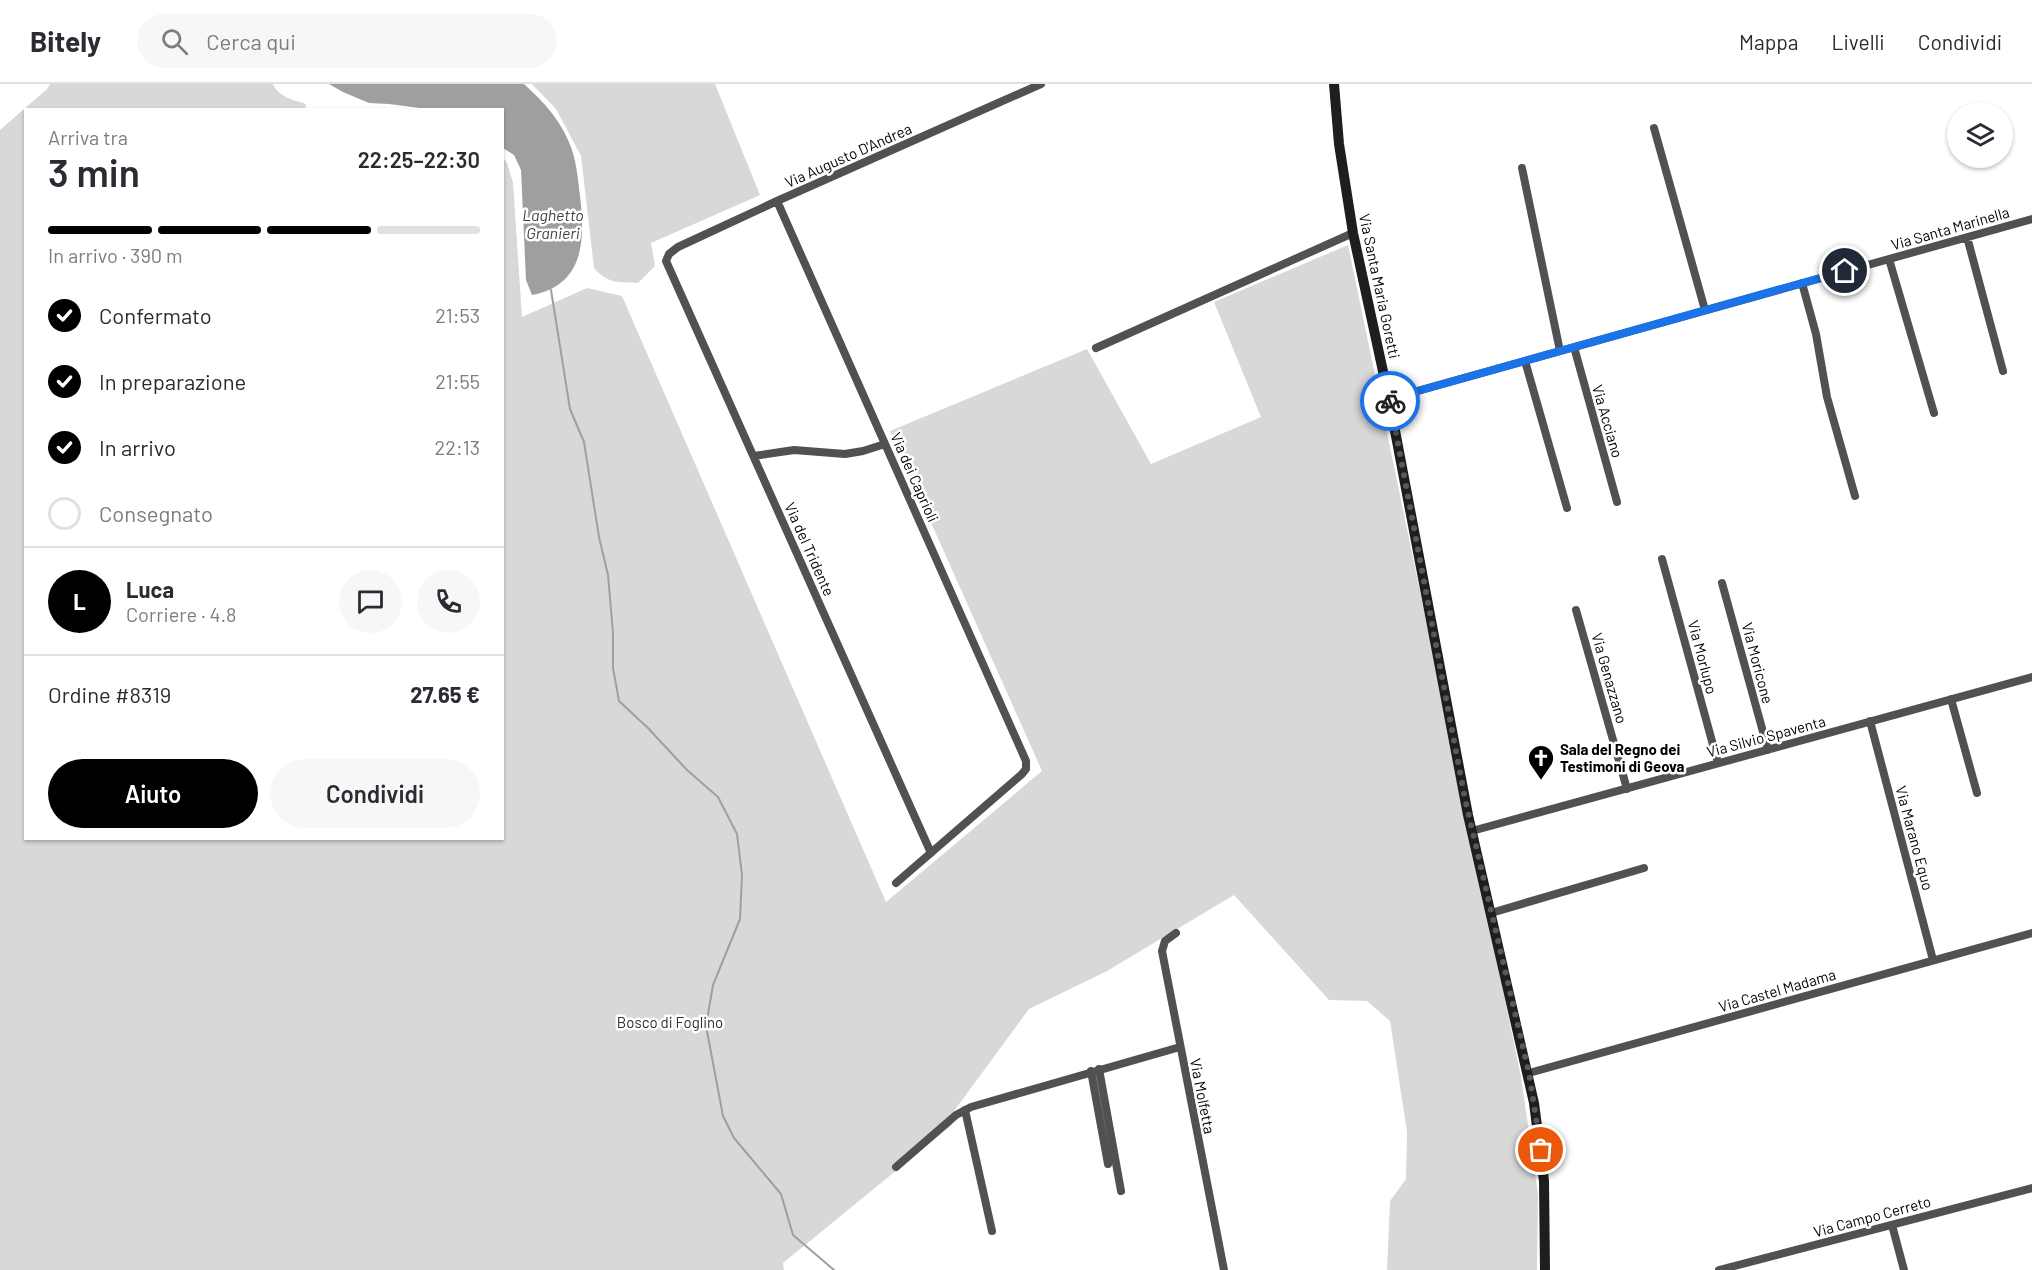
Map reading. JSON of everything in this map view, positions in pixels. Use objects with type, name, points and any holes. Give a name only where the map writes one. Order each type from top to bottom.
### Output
[{"type":"main road","name":"Via Santa Maria Goretti","points":[[1334,84],[1338,138],[1353,233],[1389,399],[1472,831],[1529,1073],[1543,1167],[1545,1270]]},
{"type":"street","name":"Via Augusto D'Andrea","points":[[668,256],[678,247],[777,201],[1041,84]]},
{"type":"street","points":[[1654,128],[1705,310]]},
{"type":"street","points":[[1522,168],[1560,351]]},
{"type":"street","name":"Via dei Caprioli","points":[[777,201],[1025,759],[1026,766],[1022,774],[931,853]]},
{"type":"street","name":"Via Santa Marinella","points":[[1389,399],[2032,219]]},
{"type":"street","points":[[1096,348],[1353,233]]},
{"type":"street","points":[[1967,237],[2003,371]]},
{"type":"street","name":"Via del Tridente","points":[[668,256],[666,261],[668,269],[931,853]]},
{"type":"street","points":[[1889,259],[1934,413]]},
{"type":"street","points":[[1802,283],[1816,334],[1828,401],[1855,496]]},
{"type":"street","name":"Via Acciano","points":[[1574,347],[1617,502]]},
{"type":"street","points":[[1525,361],[1567,508]]},
{"type":"street","points":[[754,456],[794,450],[845,454],[885,444]]},
{"type":"street","name":"Via Morlupo","points":[[1662,559],[1718,763]]},
{"type":"street","name":"Via Moricone","points":[[1722,583],[1768,750]]},
{"type":"street","name":"Via Genazzano","points":[[1576,610],[1627,789]]},
{"type":"street","name":"Via Silvio Spaventa","points":[[1472,831],[2032,677]]},
{"type":"street","points":[[1951,699],[1977,793]]},
{"type":"street","name":"Via Marano Equo","points":[[1870,722],[1933,960]]},
{"type":"street","points":[[896,883],[931,853]]},
{"type":"street","points":[[1491,913],[1644,868]]},
{"type":"street","name":"Via Molfetta","points":[[1176,933],[1165,941],[1162,951],[1224,1270]]},
{"type":"street","name":"Via Castel Madama","points":[[1529,1073],[2032,933]]},
{"type":"street","points":[[896,1167],[965,1110],[981,1103],[1180,1047]]},
{"type":"street","points":[[1095,1070],[1108,1164]]},
{"type":"street","points":[[1095,1070],[1120,1191]]},
{"type":"street","points":[[965,1110],[992,1231]]},
{"type":"street","name":"Via Campo Cerreto","points":[[1719,1270],[1755,1266],[1892,1225],[2032,1188]]},
{"type":"street","points":[[1892,1225],[1905,1270]]},
{"type":"green space","name":"Bosco di Foglino","points":[[50,84],[273,84],[282,95],[306,104],[305,108],[25,108]]},
{"type":"green space","points":[[532,84],[715,84],[760,195],[651,243],[655,266],[638,283],[609,280],[594,268],[581,156],[556,109]]},
{"type":"green space","name":"Bosco di Foglino","points":[[24,109],[24,840],[504,840],[504,159],[513,183],[522,317],[587,288],[622,296],[886,902],[1042,771],[890,431],[1087,349],[1151,464],[1261,417],[1214,302],[1348,245],[1521,1077],[1538,1194],[1537,1270],[1387,1270],[1390,1201],[1406,1179],[1407,1132],[1390,1021],[1367,1001],[1329,1000],[1234,895],[1107,971],[1029,1009],[954,1111],[952,1125],[783,1263],[784,1270],[0,1270],[0,130]]},
{"type":"water","name":"Laghetto Granieri","points":[[329,84],[524,84],[558,122],[574,156],[582,228],[578,258],[572,271],[563,281],[549,290],[532,295],[526,280],[521,170],[514,155],[504,149],[504,108],[420,108],[369,103]]},
{"type":"waterway","points":[[551,290],[570,409],[584,442],[599,537],[608,575],[613,633],[613,668],[619,701],[687,770],[718,797],[737,834],[742,875],[740,919],[713,985],[706,1026],[723,1116],[734,1138],[781,1194],[793,1235],[834,1270]]},
{"type":"way so far","points":[[1390,401],[1465,799],[1529,1073],[1541,1150]]},
{"type":"place","name":"Sala del Regno dei Testimoni di Geova","points":[[1541,781]]},
{"type":"route","points":[[1390,401],[1389,399],[1845,271]]}]
